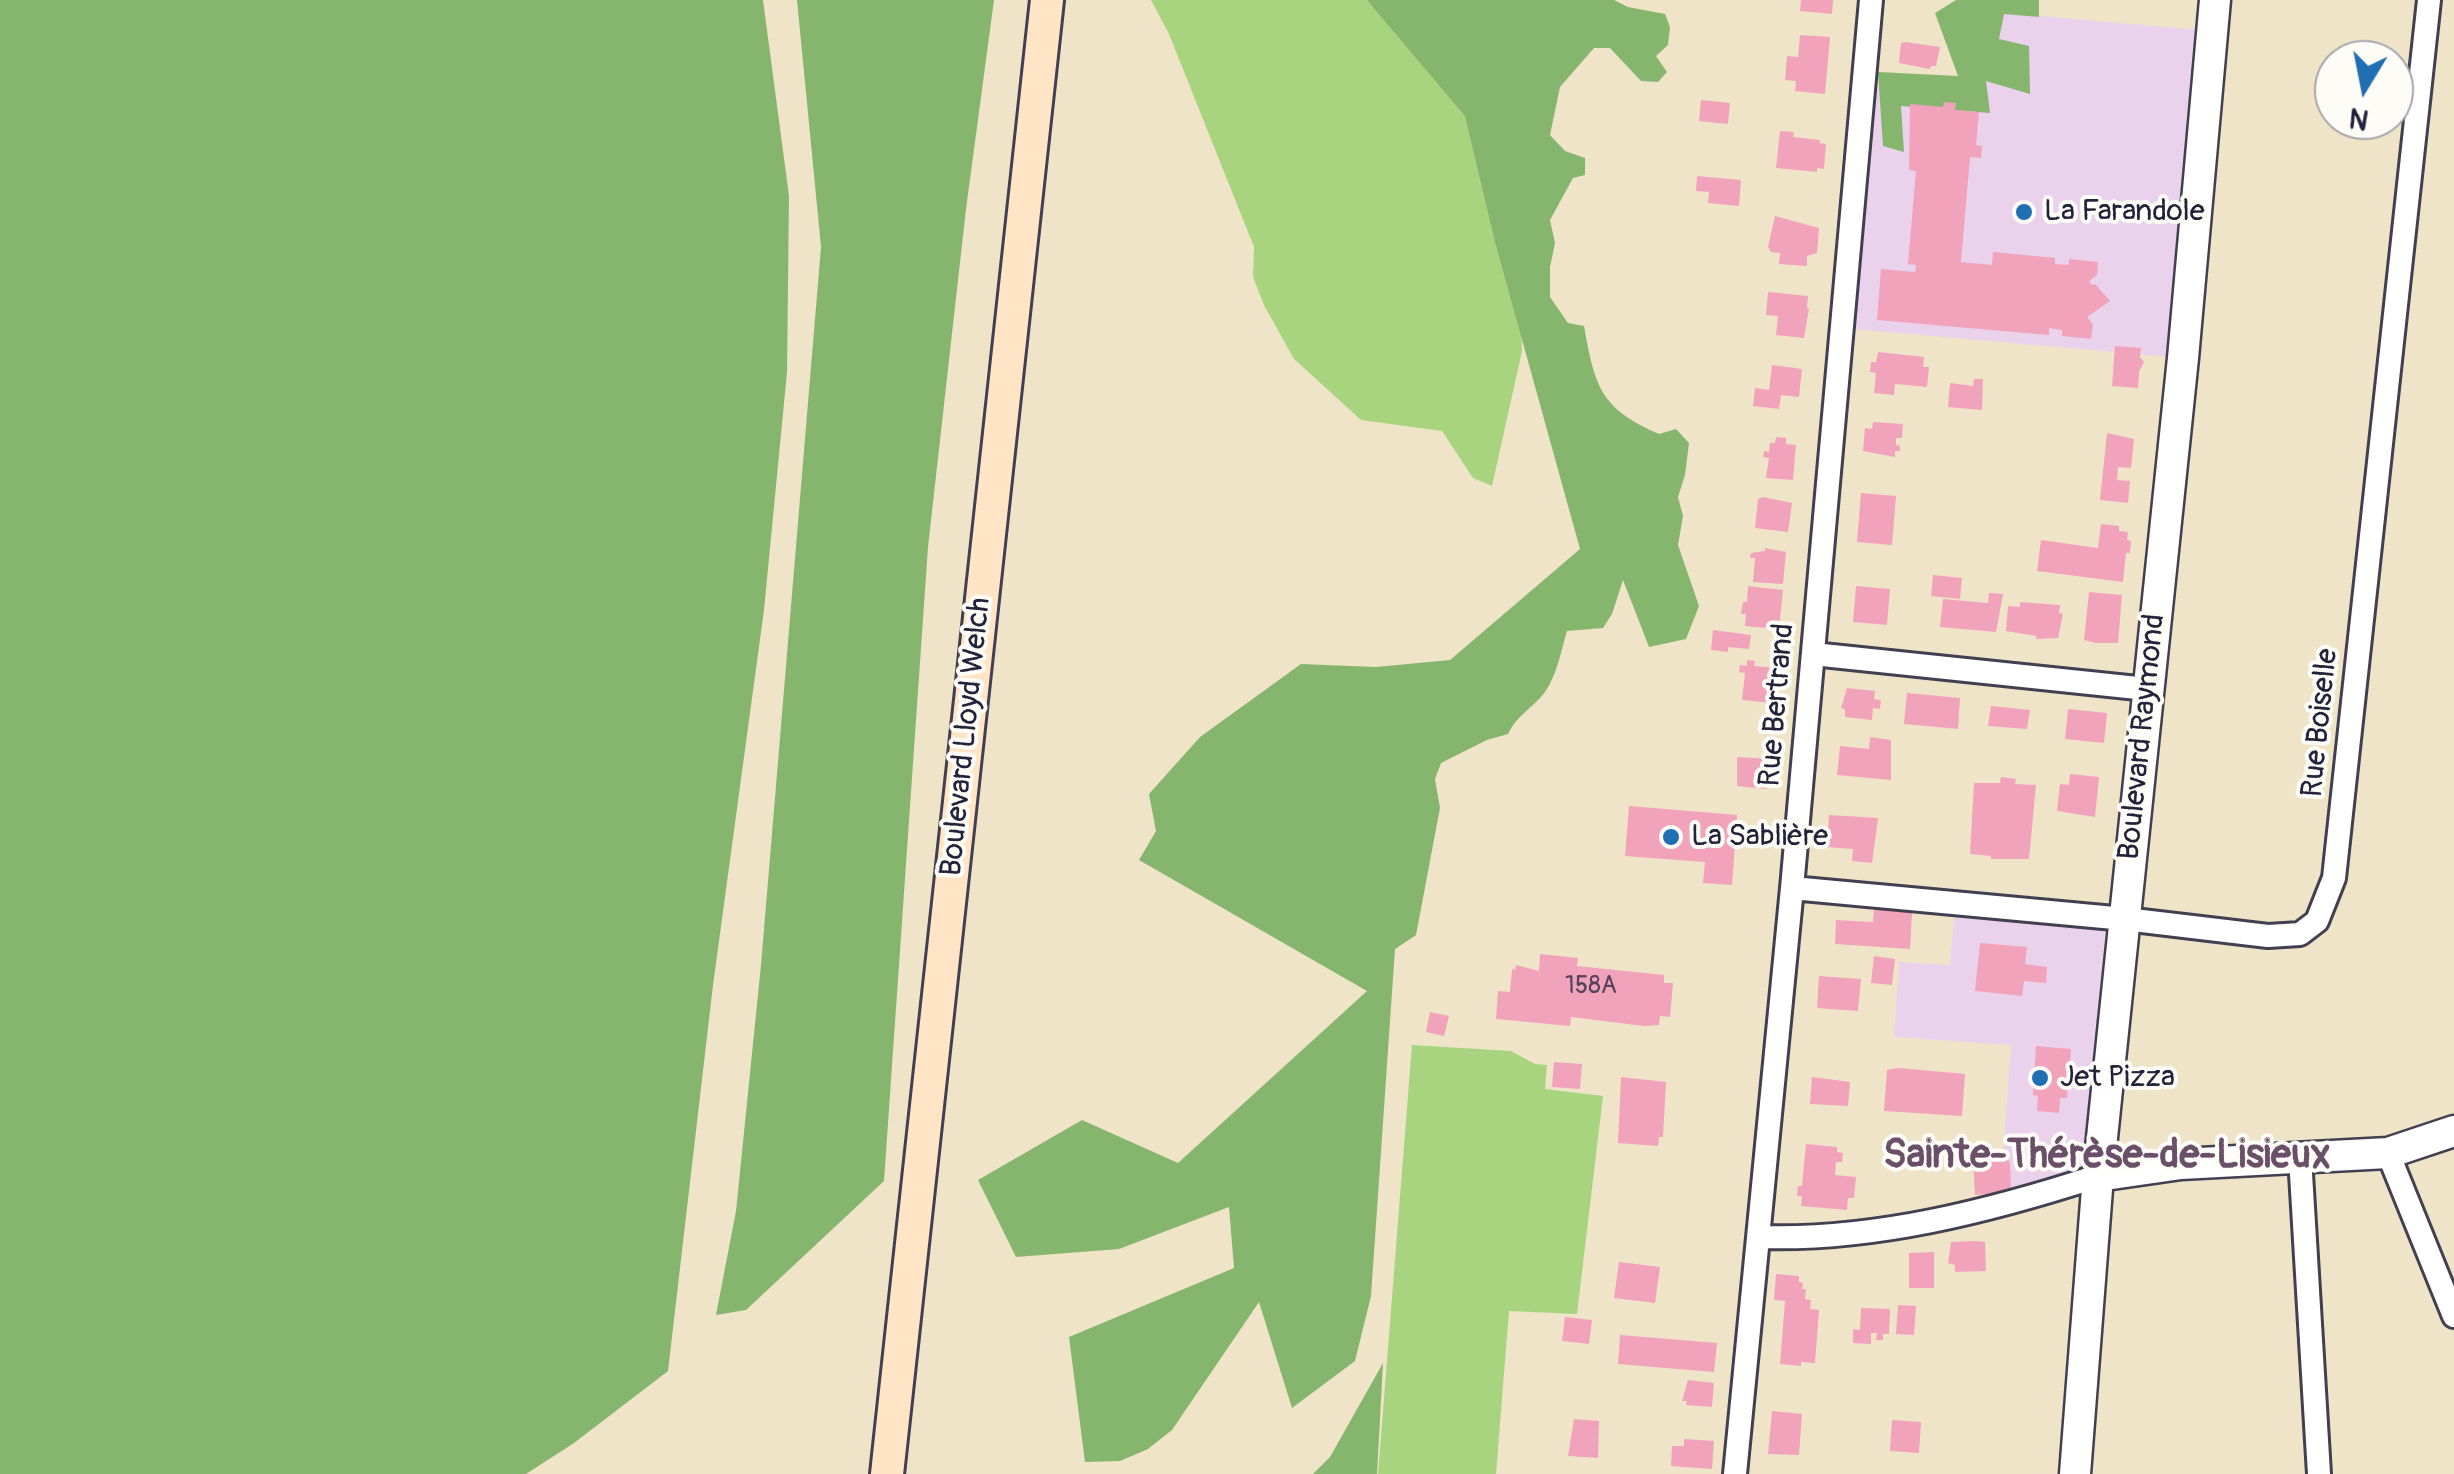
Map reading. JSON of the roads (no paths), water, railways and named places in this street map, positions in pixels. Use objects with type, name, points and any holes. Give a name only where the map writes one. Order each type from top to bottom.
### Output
[{"type":"main road","name":"Boulevard Lloyd Welch","points":[[887,1474],[1047,0]]},
{"type":"street","name":"Rue Bertrand","points":[[1735,1474],[1871,0]]},
{"type":"street","name":"Boulevard Raymond","points":[[2075,1474],[2098,1176],[2183,358],[2214,0]]},
{"type":"street","name":"Rue Boiselle","points":[[1792,888],[2268,936],[2300,934],[2317,921],[2334,878],[2430,0]]},
{"type":"street","points":[[1812,654],[2148,688]]},
{"type":"street","points":[[1759,1237],[1838,1237],[2050,1192],[2098,1176],[2181,1164],[2388,1152],[2454,1131]]},
{"type":"street","points":[[2388,1152],[2454,1316]]},
{"type":"street","points":[[2300,1158],[2319,1474]]},
{"type":"place","name":"La Farandole","points":[[2024,212]]},
{"type":"place","name":"La Sablière","points":[[1671,837]]},
{"type":"place","name":"Jet Pizza","points":[[2040,1078]]},
{"type":"district","name":"Sainte-Thérèse-de-Lisieux","points":[[2107,1157]]}]
